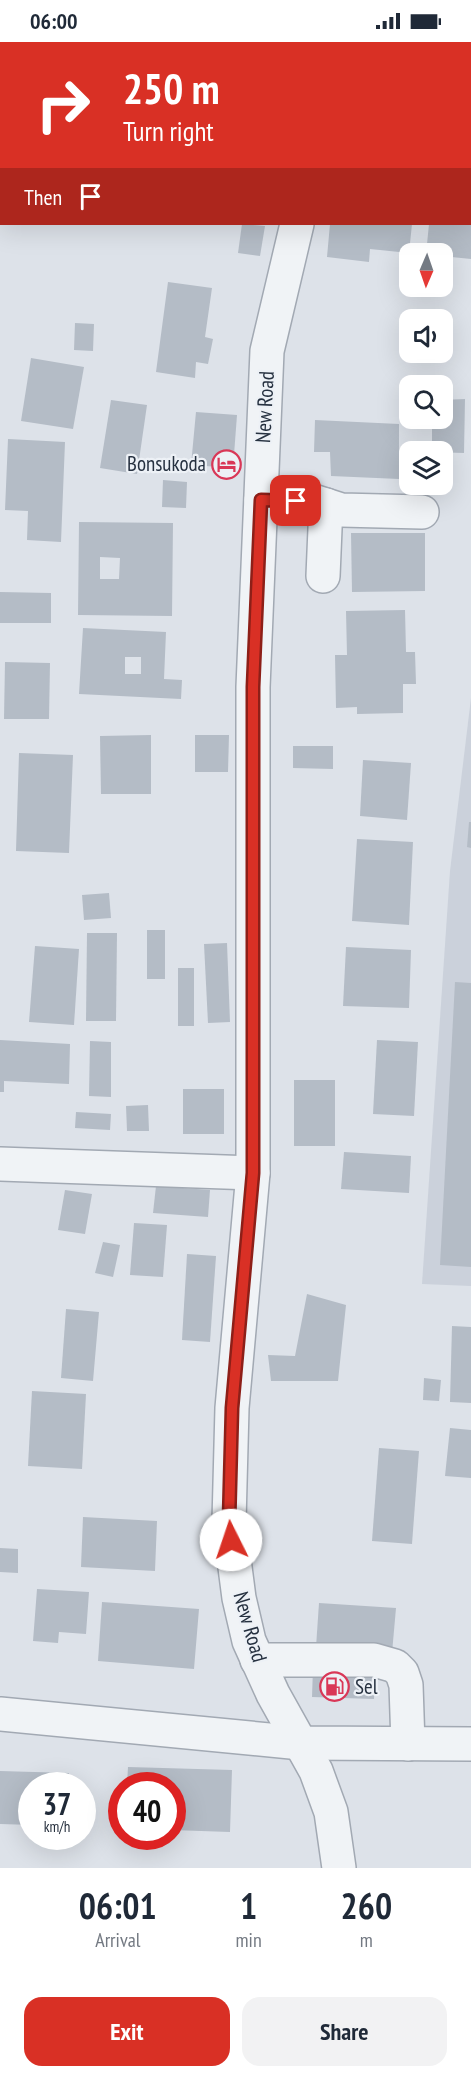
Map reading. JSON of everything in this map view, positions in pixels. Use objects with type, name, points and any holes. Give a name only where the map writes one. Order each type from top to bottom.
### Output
[{"type":"street","name":"New Road","points":[[297,225],[267,351],[253,687],[253,1173],[232,1408],[229,1521],[238,1598],[249,1641],[315,1771],[331,1812],[339,1868]]},
{"type":"street","points":[[261,500],[314,501],[340,510],[422,512]]},
{"type":"street","points":[[323,576],[326,505]]},
{"type":"street","points":[[0,1164],[253,1173]]},
{"type":"street","points":[[257,1660],[374,1660],[395,1666],[402,1673],[406,1685],[408,1744]]},
{"type":"street","points":[[0,1714],[301,1743],[471,1744]]},
{"type":"shaded area","points":[[471,698],[471,1286],[422,1284],[450,871]]},
{"type":"building","points":[[242,225],[265,226],[260,256],[238,253]]},
{"type":"building","points":[[330,225],[412,225],[410,243],[399,243],[399,252],[370,249],[369,262],[327,257]]},
{"type":"building","points":[[429,225],[471,225],[471,259],[453,257],[453,243],[427,243]]},
{"type":"building","points":[[168,282],[212,288],[205,337],[213,339],[208,364],[196,362],[195,378],[156,372]]},
{"type":"building","points":[[75,323],[94,324],[93,351],[74,350]]},
{"type":"building","points":[[31,358],[84,367],[73,429],[21,421]]},
{"type":"building","points":[[465,399],[464,453],[453,453],[453,441],[432,441],[432,429],[453,429],[453,400]]},
{"type":"building","points":[[111,400],[147,405],[137,474],[100,468]]},
{"type":"building","points":[[196,412],[237,415],[233,468],[191,465]]},
{"type":"building","points":[[315,420],[399,424],[399,479],[331,476],[330,452],[314,452]]},
{"type":"building","points":[[8,439],[65,442],[61,542],[27,540],[28,511],[5,510]]},
{"type":"building","points":[[163,480],[187,482],[186,508],[162,507]]},
{"type":"building","points":[[79,522],[173,523],[172,616],[78,615]],"holes":[[[100,557],[120,558],[119,579],[100,579]]]},
{"type":"building","points":[[351,533],[425,533],[425,591],[352,592]]},
{"type":"building","points":[[0,592],[51,593],[51,623],[0,623]]},
{"type":"building","points":[[405,610],[406,652],[415,652],[416,684],[403,684],[403,713],[357,714],[357,707],[336,708],[335,655],[347,655],[346,611]]},
{"type":"building","points":[[83,628],[166,632],[164,679],[182,680],[181,699],[79,694]],"holes":[[[125,657],[141,657],[141,674],[125,674]]]},
{"type":"building","points":[[5,662],[50,663],[49,719],[4,719]]},
{"type":"building","points":[[151,735],[151,794],[101,794],[100,736]]},
{"type":"building","points":[[195,735],[229,735],[228,772],[195,772]]},
{"type":"building","points":[[293,746],[333,746],[333,769],[293,768]]},
{"type":"building","points":[[19,753],[73,755],[69,853],[16,851]]},
{"type":"building","points":[[363,760],[411,763],[407,820],[360,816]]},
{"type":"building","points":[[469,822],[471,822],[471,848],[467,847]]},
{"type":"building","points":[[357,839],[413,842],[409,925],[352,921]]},
{"type":"building","points":[[109,893],[111,918],[84,920],[82,895]]},
{"type":"building","points":[[147,930],[165,930],[165,979],[147,979]]},
{"type":"building","points":[[87,933],[117,933],[116,1021],[86,1021]]},
{"type":"building","points":[[227,943],[230,1022],[208,1023],[204,944]]},
{"type":"building","points":[[35,946],[79,949],[74,1025],[29,1022]]},
{"type":"building","points":[[346,947],[411,950],[409,1008],[343,1006]]},
{"type":"building","points":[[178,968],[194,968],[194,1026],[178,1026]]},
{"type":"building","points":[[455,982],[471,983],[471,1267],[440,1265]]},
{"type":"building","points":[[0,1040],[70,1044],[69,1084],[4,1081],[4,1092],[0,1092]]},
{"type":"building","points":[[377,1040],[418,1042],[414,1116],[373,1114]]},
{"type":"building","points":[[90,1041],[111,1042],[111,1097],[89,1096]]},
{"type":"building","points":[[294,1080],[335,1080],[335,1146],[294,1146]]},
{"type":"building","points":[[183,1089],[224,1089],[224,1134],[183,1134]]},
{"type":"building","points":[[148,1105],[149,1131],[127,1131],[126,1106]]},
{"type":"building","points":[[76,1112],[111,1114],[110,1130],[75,1128]]},
{"type":"building","points":[[344,1152],[411,1156],[409,1193],[341,1189]]},
{"type":"building","points":[[156,1186],[210,1190],[208,1217],[153,1213]]},
{"type":"building","points":[[65,1190],[92,1194],[85,1234],[58,1230]]},
{"type":"building","points":[[134,1223],[167,1225],[163,1277],[130,1275]]},
{"type":"building","points":[[103,1242],[120,1245],[113,1277],[95,1273]]},
{"type":"building","points":[[187,1254],[216,1256],[210,1342],[182,1340]]},
{"type":"building","points":[[307,1294],[346,1305],[338,1381],[271,1381],[268,1355],[295,1356]]},
{"type":"building","points":[[66,1309],[99,1312],[93,1381],[61,1378]]},
{"type":"building","points":[[452,1326],[471,1327],[471,1403],[450,1402]]},
{"type":"building","points":[[424,1378],[441,1380],[439,1401],[423,1400]]},
{"type":"building","points":[[32,1391],[86,1394],[82,1469],[28,1466]]},
{"type":"building","points":[[450,1428],[471,1430],[471,1478],[445,1476]]},
{"type":"building","points":[[379,1448],[419,1451],[412,1544],[372,1541]]},
{"type":"building","points":[[83,1517],[157,1521],[155,1571],[81,1567]]},
{"type":"building","points":[[0,1548],[18,1549],[18,1573],[0,1572]]},
{"type":"building","points":[[37,1589],[89,1592],[86,1634],[59,1632],[58,1643],[33,1641]]},
{"type":"building","points":[[102,1602],[199,1609],[194,1669],[98,1661]]},
{"type":"building","points":[[319,1603],[396,1608],[392,1653],[316,1647]]},
{"type":"building","points":[[313,1668],[375,1670],[374,1699],[312,1697]]},
{"type":"building","points":[[128,1767],[232,1770],[230,1832],[186,1830],[186,1772],[128,1772]]},
{"type":"building","points":[[0,1771],[34,1772],[18,1772],[18,1825],[0,1824]]},
{"type":"place","name":"Bonsukoda","points":[[227,464]]},
{"type":"place","name":"Sel","points":[[334,1687]]},
{"type":"route","points":[[231,1540],[229,1521],[232,1408],[253,1173],[253,687],[261,500],[296,501]]}]
